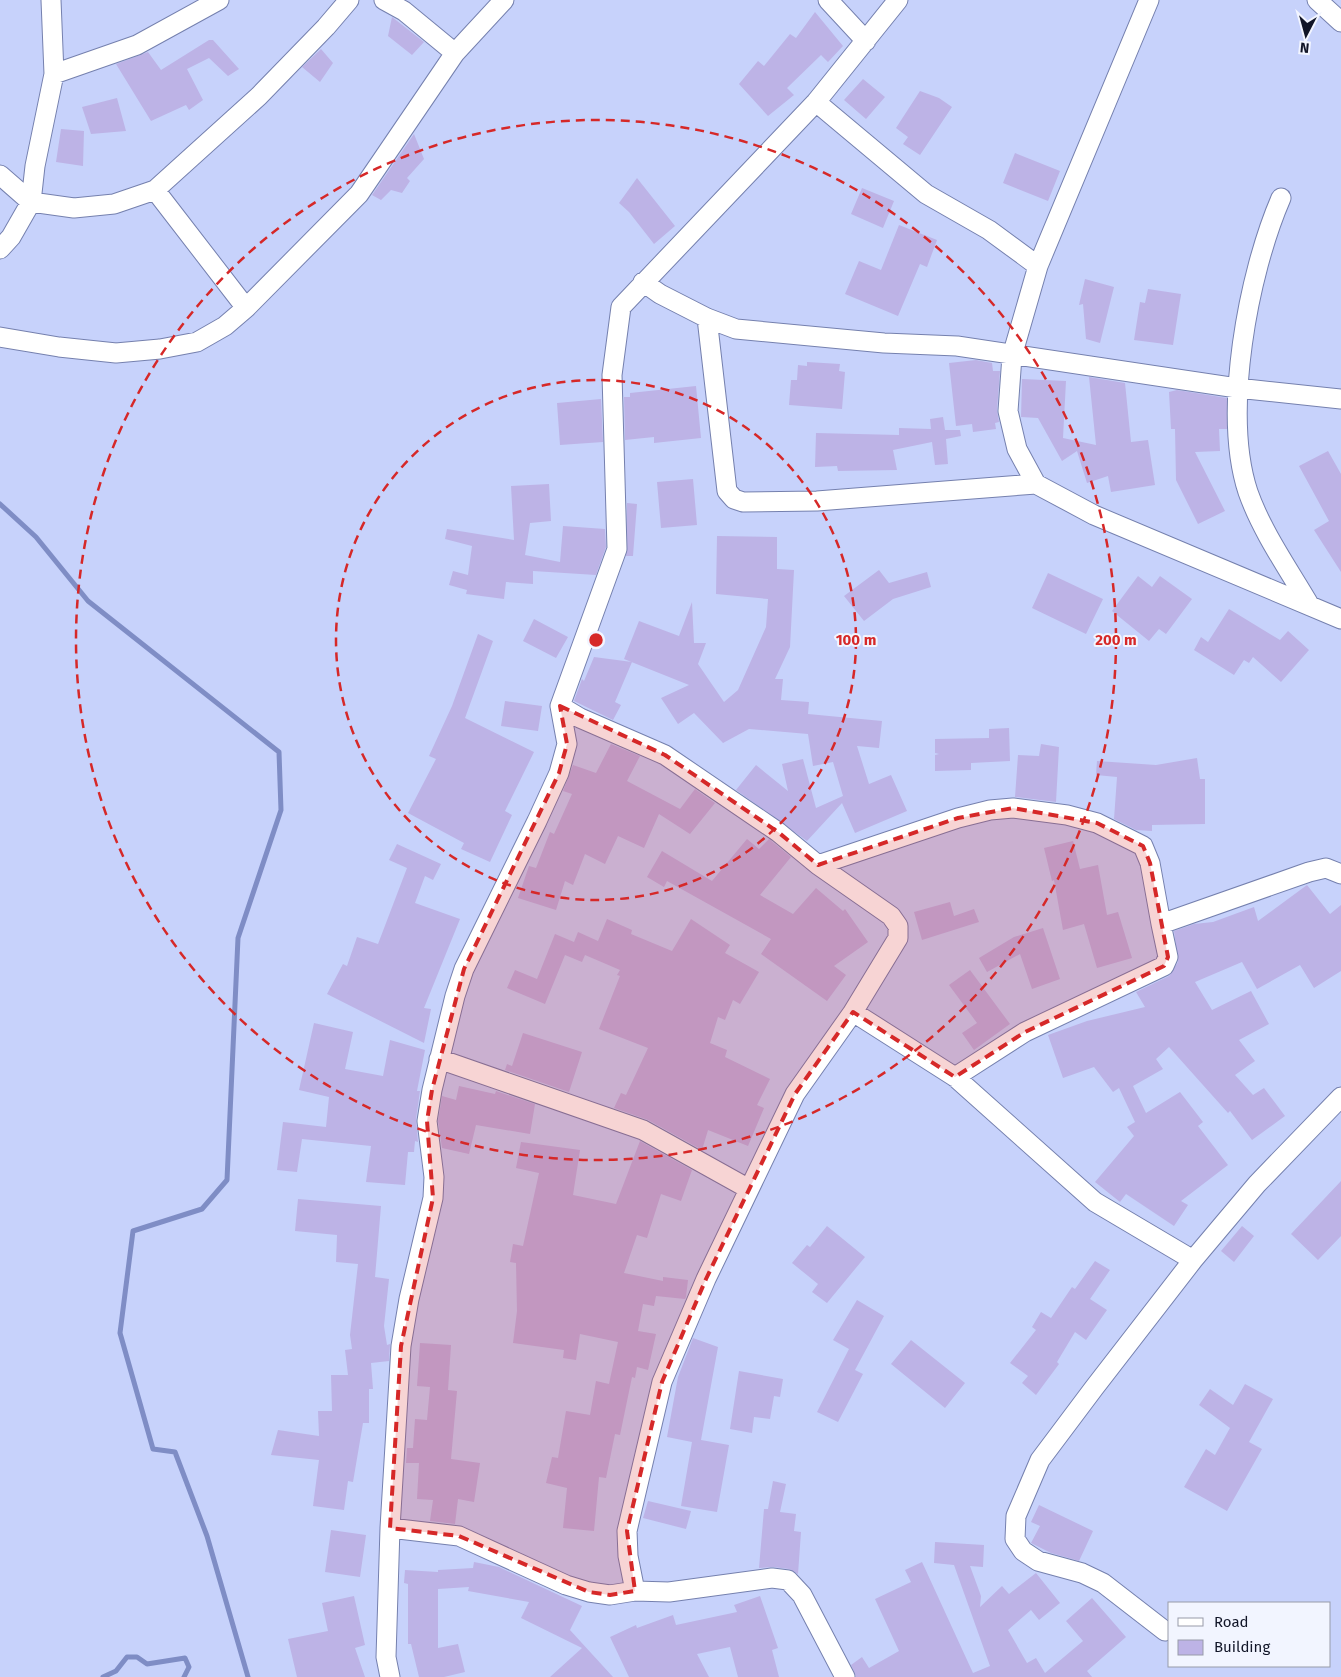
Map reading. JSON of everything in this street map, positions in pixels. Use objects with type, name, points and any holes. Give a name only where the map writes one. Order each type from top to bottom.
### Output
[{"type":"street","points":[[0,249],[11,237],[31,202],[34,166],[54,74],[51,0]]},
{"type":"street","points":[[54,74],[137,45],[219,0]]},
{"type":"street","points":[[0,175],[31,202],[74,208],[114,204],[155,190],[259,96],[326,27],[349,0]]},
{"type":"street","points":[[384,0],[404,11],[455,53]]},
{"type":"street","points":[[0,337],[116,353],[160,350],[196,342],[225,326],[246,308],[359,194],[455,53],[504,0]]},
{"type":"street","points":[[828,0],[866,41]]},
{"type":"street","points":[[390,1677],[386,1657],[390,1528],[401,1346],[409,1299],[433,1198],[434,1177],[427,1121],[439,1059],[464,969],[538,822],[559,773],[567,744],[560,706],[617,549],[612,375],[621,307],[816,102],[898,0]]},
{"type":"street","points":[[1036,484],[1017,449],[1008,411],[1012,356],[1038,266],[1149,0]]},
{"type":"street","points":[[1317,0],[1341,22]]},
{"type":"street","points":[[816,102],[926,194],[989,230],[1038,266]]},
{"type":"street","points":[[155,190],[246,308]]},
{"type":"street","points":[[1281,198],[1261,250],[1252,291],[1237,388],[1240,462],[1249,493],[1263,524],[1310,606]]},
{"type":"street","points":[[643,282],[660,294],[707,318],[736,329],[884,343],[957,346],[1012,356],[1237,388],[1341,399]]},
{"type":"street","points":[[707,318],[718,393],[726,491],[734,499],[743,502],[817,501],[1036,484],[1094,515],[1341,619]]},
{"type":"street","points":[[560,706],[580,718],[665,755],[778,832],[818,866],[891,916],[898,926],[898,938],[854,1012],[795,1094],[706,1279],[662,1382],[628,1531],[628,1556],[635,1592]]},
{"type":"street","points":[[818,866],[958,818],[990,810],[1013,808],[1067,815],[1097,823],[1143,846],[1150,863],[1168,957],[1164,966],[1025,1032],[955,1077]]},
{"type":"street","points":[[1161,924],[1309,872],[1326,868],[1341,874]]},
{"type":"street","points":[[854,1012],[955,1077],[1095,1202],[1193,1260]]},
{"type":"street","points":[[439,1059],[643,1130],[749,1189]]},
{"type":"street","points":[[1165,1631],[1102,1583],[1082,1573],[1038,1561],[1023,1551],[1015,1539],[1016,1516],[1040,1460],[1193,1260],[1258,1184],[1341,1096]]},
{"type":"street","points":[[390,1528],[460,1536],[566,1585],[610,1596],[635,1592],[669,1592],[772,1578],[788,1580],[802,1596],[845,1677]]},
{"type":"highlighted area","points":[[560,706],[665,755],[778,832],[818,865],[958,818],[1013,808],[1097,823],[1143,846],[1150,863],[1168,957],[1164,966],[1025,1032],[955,1077],[853,1012],[795,1094],[706,1279],[662,1382],[627,1531],[635,1591],[610,1595],[589,1592],[459,1536],[390,1528],[401,1346],[433,1198],[427,1121],[432,1090],[464,969],[559,773],[567,744]]},
{"type":"building","points":[[815,12],[843,46],[828,62],[821,55],[787,88],[794,95],[768,116],[739,84],[758,61],[764,66],[790,34],[796,38]]},
{"type":"building","points":[[392,17],[424,42],[412,55],[388,36]]},
{"type":"building","points":[[209,40],[213,40],[239,69],[228,76],[209,58],[187,69],[203,100],[189,110],[186,105],[151,121],[116,64],[148,52],[161,70]]},
{"type":"building","points":[[321,49],[333,63],[320,82],[302,67]]},
{"type":"building","points":[[863,79],[885,97],[866,119],[844,100]]},
{"type":"building","points":[[920,91],[939,98],[952,107],[920,155],[903,144],[908,137],[896,128]]},
{"type":"building","points":[[117,98],[126,131],[91,134],[82,107]]},
{"type":"building","points":[[61,129],[84,131],[83,166],[56,162]]},
{"type":"building","points":[[414,134],[424,159],[407,178],[410,181],[402,193],[391,190],[381,200],[372,195]]},
{"type":"building","points":[[1015,153],[1060,171],[1048,201],[1003,183]]},
{"type":"building","points":[[637,178],[675,226],[654,244],[629,212],[619,203]]},
{"type":"building","points":[[862,188],[894,201],[883,228],[851,214]]},
{"type":"building","points":[[899,225],[937,240],[927,267],[920,264],[898,316],[845,294],[859,261],[881,270]]},
{"type":"building","points":[[1085,279],[1114,287],[1100,343],[1086,339],[1083,304],[1079,305]]},
{"type":"building","points":[[1148,289],[1181,294],[1173,345],[1134,340],[1140,302],[1145,303]]},
{"type":"building","points":[[976,360],[992,363],[993,371],[1000,371],[997,410],[999,422],[995,423],[996,429],[973,432],[972,424],[956,426],[949,363]]},
{"type":"building","points":[[807,362],[840,364],[839,371],[845,372],[842,409],[789,405],[791,380],[797,380],[798,365],[807,366]]},
{"type":"building","points":[[1089,377],[1125,383],[1131,442],[1148,440],[1155,485],[1111,492],[1108,476],[1087,483],[1077,451],[1062,461],[1038,418],[1021,417],[1022,379],[1066,381],[1063,438],[1096,445]]},
{"type":"building","points":[[696,386],[701,438],[654,443],[654,437],[625,440],[624,397],[630,397],[630,393]]},
{"type":"building","points":[[1177,390],[1227,398],[1227,429],[1219,429],[1220,451],[1195,452],[1225,511],[1198,524],[1176,480],[1175,429],[1171,429],[1169,392]]},
{"type":"building","points":[[601,399],[603,442],[560,445],[557,403]]},
{"type":"building","points":[[943,417],[945,430],[960,430],[961,436],[946,439],[948,464],[935,465],[932,442],[893,450],[897,470],[838,471],[837,466],[815,467],[816,433],[899,435],[899,428],[931,429],[930,419]]},
{"type":"building","points":[[1328,451],[1341,474],[1341,572],[1314,530],[1329,521],[1299,466]]},
{"type":"building","points":[[693,479],[697,525],[661,528],[657,482]]},
{"type":"building","points":[[549,484],[551,521],[530,523],[525,555],[560,562],[563,526],[605,529],[606,547],[596,575],[533,571],[533,584],[506,582],[504,599],[466,594],[467,590],[449,585],[453,571],[468,575],[472,546],[445,539],[447,529],[514,540],[511,486]]},
{"type":"building","points":[[627,503],[637,504],[633,556],[626,556]]},
{"type":"building","points":[[717,536],[777,537],[777,569],[794,570],[790,647],[775,679],[783,679],[781,700],[809,702],[808,714],[882,721],[879,748],[857,746],[869,784],[891,775],[907,811],[855,833],[842,803],[807,841],[736,790],[756,765],[788,791],[782,764],[803,759],[816,808],[843,796],[833,762],[813,766],[808,734],[749,729],[723,743],[694,713],[678,724],[661,698],[689,685],[624,659],[639,621],[679,636],[692,602],[694,643],[706,643],[698,664],[724,702],[738,690],[766,627],[768,599],[716,594]]},
{"type":"building","points":[[879,570],[889,583],[927,572],[931,587],[893,599],[864,621],[844,596]]},
{"type":"building","points":[[1048,573],[1103,599],[1086,634],[1032,608]]},
{"type":"building","points":[[1138,576],[1152,587],[1160,576],[1192,599],[1166,634],[1159,629],[1149,641],[1112,611]]},
{"type":"building","points":[[1229,609],[1280,640],[1288,631],[1309,650],[1281,682],[1253,657],[1249,663],[1244,660],[1234,675],[1194,650],[1201,637],[1208,642]]},
{"type":"building","points":[[534,619],[568,637],[556,658],[523,641]]},
{"type":"building","points":[[478,634],[493,641],[465,718],[534,752],[505,811],[512,815],[490,862],[461,849],[464,843],[408,813],[436,759],[429,756],[452,706]]},
{"type":"building","points":[[594,657],[632,662],[615,702],[621,705],[613,720],[574,701],[582,679],[584,681]]},
{"type":"building","points":[[505,701],[542,706],[538,731],[501,726]]},
{"type":"building","points":[[1009,728],[1010,761],[971,763],[971,770],[935,771],[935,755],[939,754],[935,753],[935,739],[989,738],[989,729]]},
{"type":"building","points":[[611,744],[640,756],[627,781],[680,809],[695,789],[715,803],[690,834],[659,814],[644,848],[618,836],[605,864],[585,854],[573,885],[565,881],[556,910],[518,898],[529,866],[536,868],[550,832],[554,834],[572,794],[563,791],[573,765],[596,773]]},
{"type":"building","points":[[1041,744],[1059,747],[1056,802],[1015,797],[1018,755],[1039,756]]},
{"type":"building","points":[[1197,758],[1200,779],[1205,779],[1205,824],[1152,825],[1152,831],[1136,830],[1114,819],[1117,777],[1096,775],[1097,761],[1156,765]]},
{"type":"building","points":[[747,839],[759,849],[769,839],[791,857],[760,895],[793,914],[816,888],[843,911],[845,909],[868,942],[834,966],[846,975],[827,1001],[761,954],[771,939],[667,881],[664,887],[647,877],[662,851],[712,881]]},
{"type":"building","points":[[1073,841],[1080,869],[1098,865],[1107,915],[1118,912],[1132,958],[1097,968],[1084,924],[1063,930],[1054,880],[1052,881],[1044,848]]},
{"type":"building","points":[[397,844],[441,864],[433,880],[425,876],[415,903],[460,919],[424,1008],[431,1009],[424,1043],[327,994],[343,964],[347,966],[357,937],[378,944],[407,868],[389,860]]},
{"type":"building","points":[[1307,885],[1330,914],[1341,905],[1341,971],[1314,988],[1300,965],[1257,989],[1242,962],[1195,982],[1212,1010],[1251,991],[1269,1024],[1239,1040],[1255,1061],[1235,1075],[1253,1095],[1264,1088],[1285,1116],[1252,1140],[1230,1111],[1228,1113],[1169,1047],[1156,1059],[1163,1069],[1133,1086],[1146,1113],[1180,1092],[1203,1122],[1198,1126],[1228,1165],[1181,1201],[1188,1205],[1174,1226],[1126,1194],[1120,1202],[1095,1182],[1134,1136],[1127,1127],[1135,1122],[1119,1088],[1113,1092],[1094,1067],[1063,1078],[1048,1035],[1087,1021],[1145,1007],[1136,992],[1169,976],[1178,962],[1174,931],[1194,924],[1213,922],[1254,907],[1258,921]]},
{"type":"building","points":[[950,902],[954,916],[974,909],[979,922],[922,940],[914,912]]},
{"type":"building","points":[[607,919],[632,930],[631,934],[672,951],[691,919],[730,945],[725,953],[759,972],[740,1004],[733,1000],[725,1020],[718,1017],[710,1043],[727,1050],[725,1057],[770,1079],[757,1105],[764,1108],[748,1146],[708,1130],[702,1150],[648,1120],[614,1108],[621,1093],[626,1095],[648,1048],[599,1029],[620,976],[617,975],[620,970],[585,955],[582,962],[565,955],[545,1004],[507,988],[515,970],[537,979],[555,934],[574,942],[578,932],[598,941]]},
{"type":"building","points":[[1043,928],[1060,979],[1032,989],[1020,954],[987,972],[979,958],[1014,937]]},
{"type":"building","points":[[970,970],[1010,1024],[974,1050],[962,1033],[977,1023],[949,985]]},
{"type":"building","points":[[314,1023],[353,1032],[345,1069],[383,1076],[390,1040],[425,1050],[417,1091],[420,1091],[416,1119],[418,1142],[415,1141],[414,1152],[408,1152],[405,1185],[366,1182],[371,1146],[302,1139],[297,1172],[277,1170],[283,1122],[326,1127],[329,1097],[299,1090]]},
{"type":"building","points":[[523,1033],[582,1052],[569,1092],[505,1070],[507,1064],[512,1066]]},
{"type":"building","points":[[459,1086],[495,1094],[496,1091],[535,1104],[530,1134],[476,1125],[469,1154],[442,1148],[438,1121],[442,1096],[456,1100]]},
{"type":"building","points":[[640,1141],[692,1170],[681,1201],[661,1194],[647,1238],[637,1235],[624,1273],[663,1281],[663,1277],[688,1280],[686,1297],[685,1299],[656,1296],[654,1306],[643,1304],[638,1331],[656,1334],[648,1370],[637,1367],[635,1378],[632,1377],[620,1435],[615,1434],[606,1478],[599,1477],[594,1531],[563,1528],[567,1488],[546,1483],[552,1457],[558,1458],[566,1411],[590,1415],[596,1381],[609,1384],[618,1342],[580,1334],[576,1360],[563,1358],[564,1350],[513,1343],[517,1311],[516,1263],[510,1262],[513,1244],[523,1246],[539,1173],[516,1168],[521,1142],[580,1150],[573,1195],[616,1204]]},
{"type":"building","points":[[1341,1181],[1341,1236],[1318,1260],[1291,1234]]},
{"type":"building","points":[[298,1199],[381,1206],[375,1277],[389,1279],[384,1326],[387,1345],[390,1344],[389,1361],[371,1363],[373,1389],[369,1389],[369,1423],[363,1423],[353,1482],[348,1481],[344,1510],[313,1506],[319,1460],[271,1455],[278,1430],[319,1436],[318,1411],[332,1411],[331,1375],[348,1375],[345,1350],[352,1349],[350,1335],[358,1264],[336,1262],[337,1235],[295,1231]]},
{"type":"building","points":[[827,1226],[865,1257],[827,1303],[812,1292],[818,1284],[792,1263],[807,1245],[810,1247]]},
{"type":"building","points":[[1242,1226],[1254,1236],[1234,1262],[1221,1251]]},
{"type":"building","points":[[1095,1261],[1110,1270],[1090,1299],[1107,1310],[1086,1340],[1075,1332],[1057,1362],[1059,1364],[1036,1395],[1022,1383],[1028,1376],[1010,1363],[1036,1330],[1032,1327],[1041,1312],[1051,1318],[1072,1287],[1075,1289]]},
{"type":"building","points":[[857,1300],[884,1316],[855,1370],[863,1374],[838,1422],[817,1412],[849,1349],[833,1340]]},
{"type":"building","points":[[693,1338],[718,1347],[701,1440],[729,1445],[717,1512],[681,1506],[692,1442],[667,1437],[678,1377]]},
{"type":"building","points":[[911,1340],[965,1383],[945,1408],[891,1364]]},
{"type":"building","points":[[420,1343],[451,1345],[448,1390],[457,1391],[451,1459],[480,1463],[474,1502],[458,1499],[455,1524],[430,1521],[433,1500],[417,1499],[419,1463],[406,1463],[407,1448],[413,1448],[415,1419],[427,1420],[430,1387],[417,1386]]},
{"type":"building","points":[[739,1371],[783,1379],[780,1397],[774,1396],[770,1419],[754,1417],[752,1433],[730,1429]]},
{"type":"building","points":[[1245,1384],[1273,1399],[1249,1442],[1262,1449],[1227,1511],[1184,1487],[1206,1449],[1215,1455],[1230,1428],[1199,1405],[1210,1389],[1233,1405]]},
{"type":"building","points":[[773,1481],[786,1484],[780,1512],[796,1514],[794,1531],[801,1532],[798,1574],[789,1569],[759,1568],[764,1509],[768,1509]]},
{"type":"building","points":[[648,1501],[691,1511],[686,1529],[643,1518]]},
{"type":"building","points":[[1039,1505],[1093,1531],[1079,1561],[1051,1553],[1031,1543],[1040,1526],[1031,1522]]},
{"type":"building","points":[[331,1530],[366,1535],[360,1577],[325,1572]]},
{"type":"building","points":[[935,1542],[984,1545],[983,1567],[970,1566],[981,1596],[980,1607],[1002,1586],[1009,1594],[1036,1573],[1060,1603],[1039,1620],[1031,1610],[1008,1630],[1027,1663],[1036,1658],[1045,1673],[1083,1641],[1066,1621],[1092,1598],[1126,1637],[1087,1671],[1092,1677],[856,1677],[851,1665],[862,1657],[869,1668],[899,1651],[875,1599],[911,1582],[905,1570],[922,1562],[973,1673],[990,1666],[954,1565],[934,1563]]},
{"type":"building","points":[[474,1562],[499,1567],[582,1606],[570,1630],[613,1677],[550,1677],[582,1648],[521,1618],[529,1602],[468,1591],[469,1587],[438,1589],[438,1648],[458,1644],[465,1672],[444,1677],[419,1677],[411,1644],[408,1644],[408,1584],[404,1583],[405,1570],[438,1572],[438,1570],[473,1568]]},
{"type":"building","points":[[354,1596],[365,1645],[355,1648],[365,1677],[297,1677],[288,1639],[328,1631],[322,1603]]},
{"type":"building","points":[[760,1596],[778,1648],[772,1650],[779,1677],[738,1677],[730,1647],[697,1654],[709,1677],[629,1677],[610,1637],[636,1625],[637,1628],[673,1615],[676,1625],[737,1612],[734,1605]]},
{"type":"waterway","points":[[0,504],[36,537],[88,601],[279,752],[281,810],[238,938],[227,1180],[202,1209],[133,1231],[120,1333],[153,1449],[175,1452],[207,1536],[248,1677]]},
{"type":"waterway","points":[[103,1677],[116,1671],[127,1657],[137,1657],[147,1664],[185,1658],[189,1667],[184,1677]]}]
